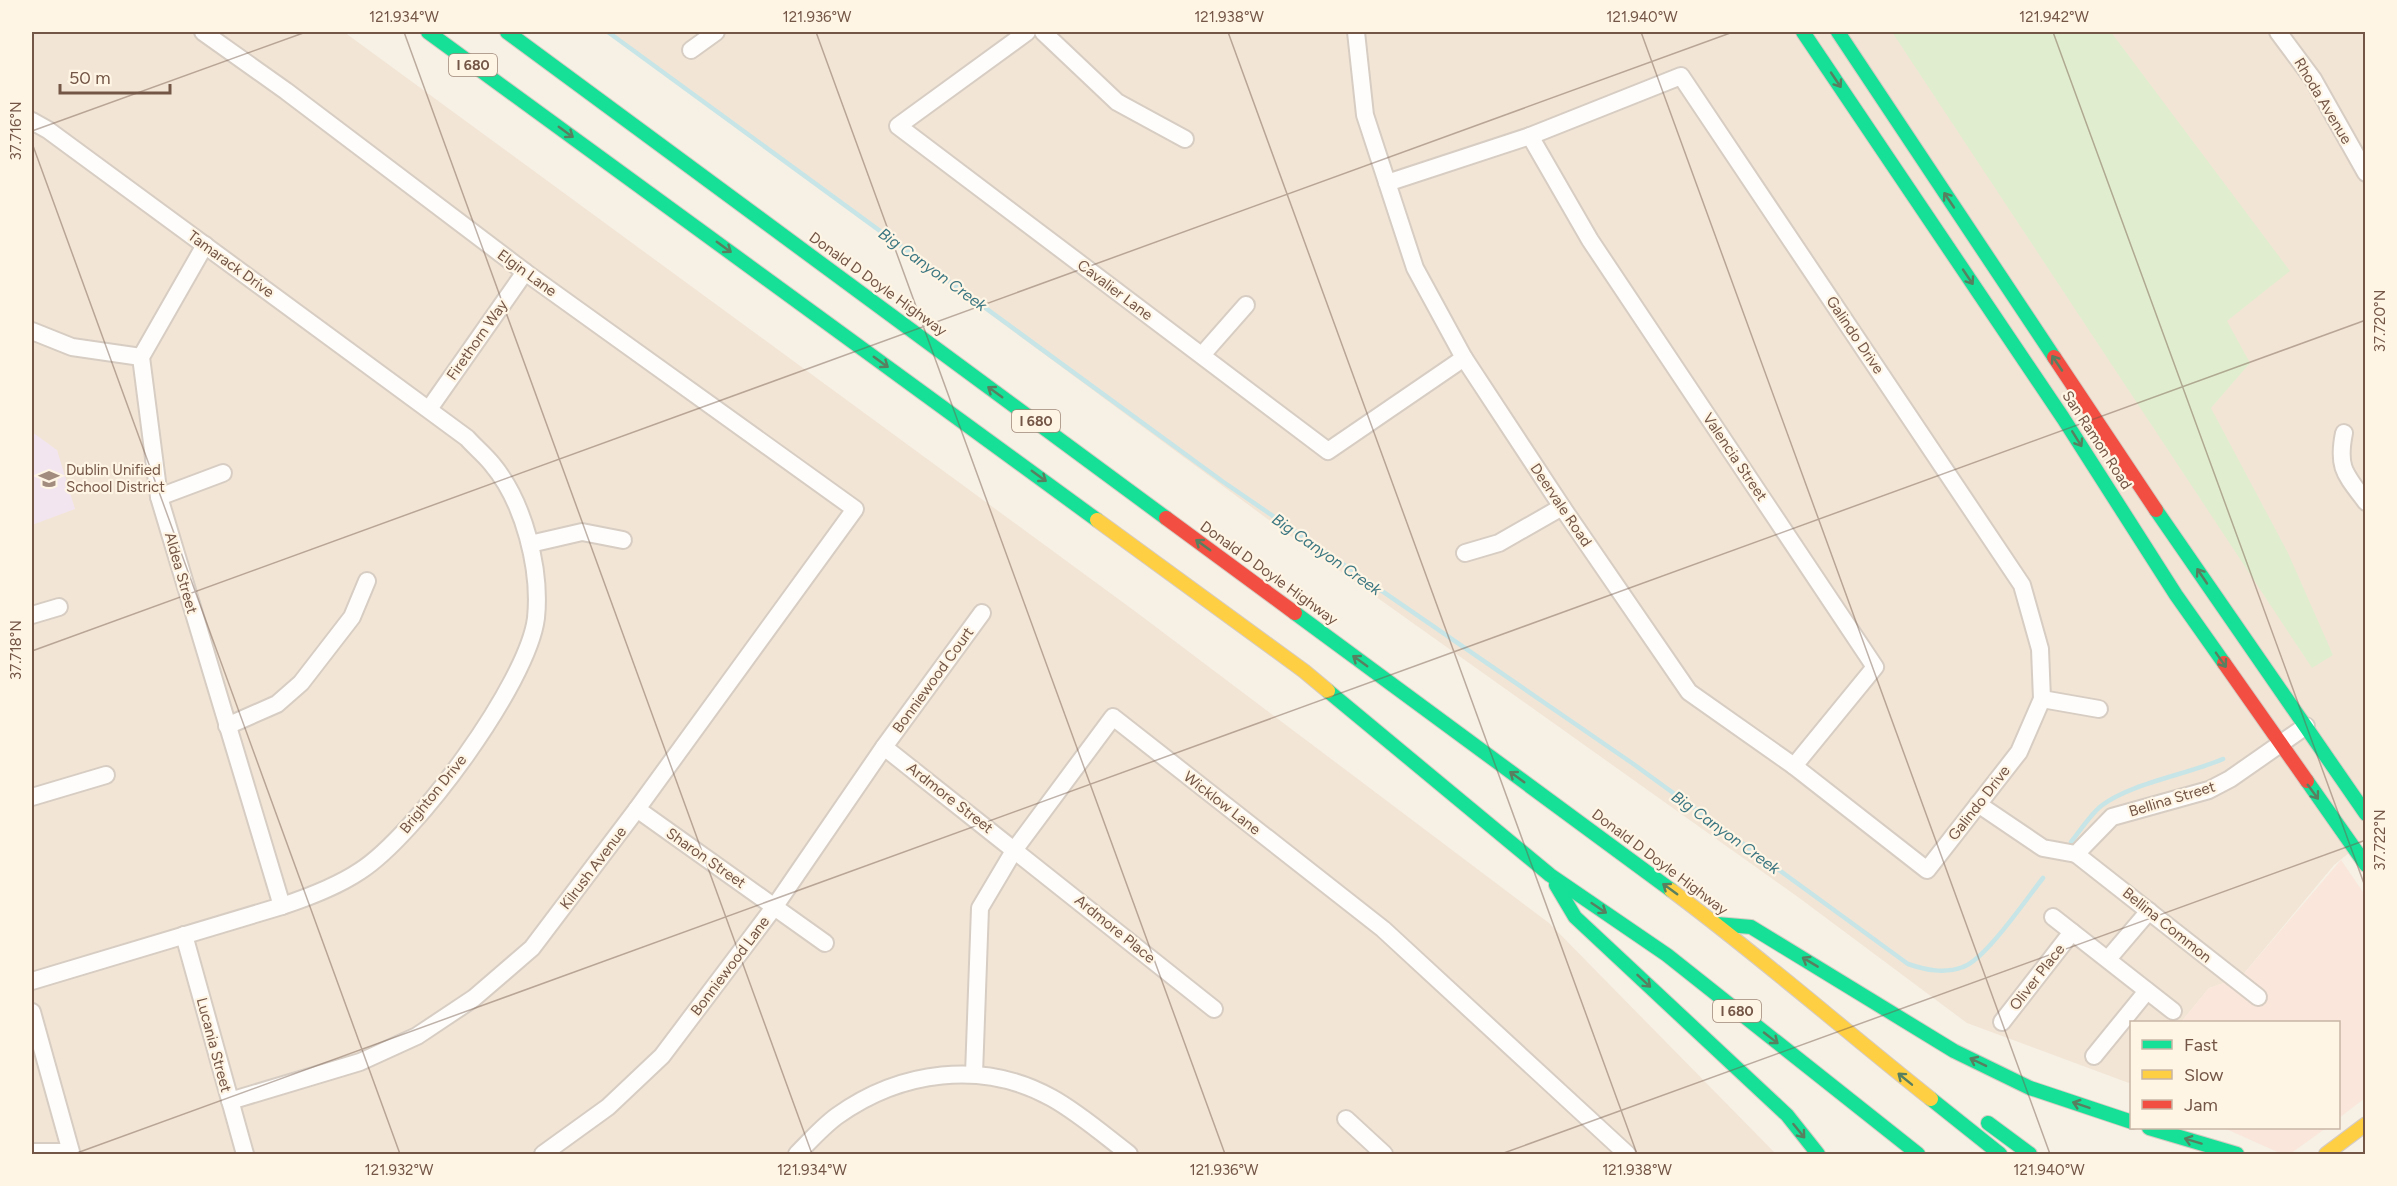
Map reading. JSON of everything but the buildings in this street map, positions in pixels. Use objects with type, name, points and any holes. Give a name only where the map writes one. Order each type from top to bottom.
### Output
[{"type":"main road","name":"I 680","points":[[428,32],[1304,671],[1550,875],[1667,955],[1918,1155]]},
{"type":"main road","name":"Donald D Doyle Highway","points":[[507,32],[1717,924],[1840,1027],[2000,1155]]},
{"type":"main road","name":"San Ramon Road","points":[[1803,32],[2063,418],[2176,595],[2366,865]]},
{"type":"main road","name":"San Ramon Road","points":[[1838,32],[2085,405],[2366,814]]},
{"type":"main road","points":[[1550,875],[1575,917],[1787,1115],[1818,1155]]},
{"type":"main road","points":[[1717,924],[1751,927],[1954,1051],[2021,1083],[2130,1121]]},
{"type":"main road","points":[[1840,1027],[1891,1052],[1937,1086]]},
{"type":"main road","points":[[1974,1114],[2030,1155]]},
{"type":"main road","points":[[2326,1155],[2366,1124]]},
{"type":"main road","points":[[2152,1129],[2237,1155]]},
{"type":"street","name":"Elgin Lane","points":[[203,32],[286,91],[525,272],[855,509]]},
{"type":"street","points":[[691,50],[716,32]]},
{"type":"street","name":"Cavalier Lane","points":[[1027,32],[898,126],[1328,451],[1464,358]]},
{"type":"street","points":[[1043,32],[1117,102],[1185,139]]},
{"type":"street","name":"Deervale Road","points":[[1356,32],[1365,115],[1415,268],[1464,358],[1562,507],[1689,692],[1794,766],[1927,870]]},
{"type":"street","name":"Rhoda Avenue","points":[[2278,32],[2313,79],[2366,173]]},
{"type":"street","name":"Galindo Drive","points":[[1387,183],[1530,136],[1681,76],[2022,585],[2040,649],[2042,699],[2019,752],[1927,870]]},
{"type":"street","name":"Tamarack Drive","points":[[32,121],[48,129],[429,409]]},
{"type":"street","name":"Valencia Street","points":[[1530,136],[1590,240],[1875,667],[1794,766]]},
{"type":"street","points":[[32,331],[72,347],[141,357],[205,245]]},
{"type":"street","name":"Firethorn Way","points":[[429,409],[525,272]]},
{"type":"street","points":[[1202,355],[1246,305]]},
{"type":"street","name":"Aldea Street","points":[[141,357],[159,497],[282,906]]},
{"type":"street","name":"Brighton Drive","points":[[32,981],[312,896],[361,871],[394,843],[450,777],[500,704],[523,661],[536,619],[537,582],[530,544],[517,506],[494,465],[467,438],[429,409]]},
{"type":"street","points":[[2344,432],[2342,467],[2366,502]]},
{"type":"street","points":[[159,497],[223,473]]},
{"type":"street","points":[[1465,553],[1498,543],[1562,507]]},
{"type":"street","name":"Kilrush Avenue","points":[[230,1101],[360,1062],[417,1036],[474,998],[532,948],[638,809],[855,509]]},
{"type":"street","points":[[530,544],[582,532],[623,540]]},
{"type":"street","points":[[227,726],[277,704],[301,683],[352,617],[367,581]]},
{"type":"street","points":[[32,615],[59,607]]},
{"type":"street","name":"Bonniewood Court","points":[[884,747],[982,613]]},
{"type":"street","points":[[2042,699],[2099,709]]},
{"type":"street","name":"Wicklow Lane","points":[[974,1074],[980,908],[1015,849],[1113,717],[1383,929],[1627,1155]]},
{"type":"street","name":"Bellina Street","points":[[2076,854],[2112,817],[2209,790],[2230,779],[2306,726]]},
{"type":"street","name":"Ardmore Street","points":[[884,747],[1015,849]]},
{"type":"street","name":"Bonniewood Lane","points":[[543,1155],[608,1107],[662,1056],[774,906],[884,747]]},
{"type":"street","points":[[32,796],[106,775]]},
{"type":"street","points":[[1978,804],[2043,848],[2076,854]]},
{"type":"street","name":"Sharon Street","points":[[638,809],[825,944]]},
{"type":"street","name":"Ardmore Place","points":[[1015,849],[1214,1009]]},
{"type":"street","name":"Bellina Common","points":[[2076,854],[2258,996]]},
{"type":"street","points":[[2108,959],[2150,910]]},
{"type":"street","name":"Oliver Place","points":[[2054,917],[2173,1011]]},
{"type":"street","name":"Oliver Place","points":[[2002,1022],[2072,932]]},
{"type":"street","name":"Lucania Street","points":[[184,935],[245,1155]]},
{"type":"street","points":[[2094,1056],[2147,991]]},
{"type":"street","points":[[32,1012],[71,1152],[32,1152]]},
{"type":"street","points":[[797,1155],[836,1117],[875,1094],[920,1077],[974,1074],[1017,1083],[1052,1098],[1095,1127],[1129,1155]]},
{"type":"street","points":[[1346,1119],[1384,1155]]},
{"type":"shaded area","points":[[32,32],[344,32],[1136,612],[1549,923],[1776,1154],[32,1154]]},
{"type":"shaded area","points":[[608,32],[2365,32],[2365,840],[2334,865],[2241,977],[2209,988],[2182,1021],[2130,1021],[2129,1083],[1967,1023],[1798,897],[1292,537]]},
{"type":"shaded area","name":"Dublin Unified School District","points":[[32,432],[57,450],[75,509],[32,525]]},
{"type":"shaded area","points":[[2341,860],[2365,895],[2365,1098],[2340,1117],[2340,1021],[2182,1021],[2209,988],[2241,977]]},
{"type":"shaded area","points":[[2226,1129],[2325,1129],[2290,1154],[2282,1154]]},
{"type":"green space","points":[[1892,32],[2111,32],[2290,271],[2227,321],[2250,363],[2211,408],[2288,553],[2333,655],[2312,668]]},
{"type":"waterway","name":"Big Canyon Creek","points":[[608,32],[1222,481],[1632,763],[1908,964],[1942,971],[1963,967],[1972,962],[1994,941],[2043,878]]},
{"type":"waterway","name":"Big Canyon Creek","points":[[2071,842],[2089,818],[2113,798],[2143,785],[2223,759]]},
{"type":"traffic: fast","points":[[428,32],[1097,520]]},
{"type":"traffic: fast","points":[[507,32],[1166,518]]},
{"type":"traffic: fast","points":[[1803,32],[2063,418],[2176,595],[2224,663]]},
{"type":"traffic: fast","points":[[1838,32],[2054,357]]},
{"type":"traffic: fast","points":[[2156,510],[2366,814]]},
{"type":"traffic: fast","points":[[1295,613],[1671,890]]},
{"type":"traffic: fast","points":[[1328,691],[1550,875],[1667,955],[1918,1154]]},
{"type":"traffic: fast","points":[[2307,781],[2366,865]]},
{"type":"traffic: fast","points":[[1556,885],[1575,917],[1787,1115],[1818,1154]]},
{"type":"traffic: fast","points":[[1717,924],[1751,927],[1954,1051],[2030,1088],[2130,1121]]},
{"type":"traffic: fast","points":[[1931,1099],[2000,1154]]},
{"type":"traffic: fast","points":[[1988,1123],[2030,1154]]},
{"type":"traffic: fast","points":[[2152,1129],[2237,1154]]},
{"type":"traffic: slow","points":[[1097,520],[1328,691]]},
{"type":"traffic: slow","points":[[1671,890],[1931,1099]]},
{"type":"traffic: slow","points":[[2326,1154],[2366,1124]]},
{"type":"traffic: jam","points":[[2054,357],[2156,510]]},
{"type":"traffic: jam","points":[[1166,518],[1295,613]]},
{"type":"traffic: jam","points":[[2224,663],[2307,781]]},
{"type":"place","name":"Dublin Unified School District","points":[[49,479]]}]
